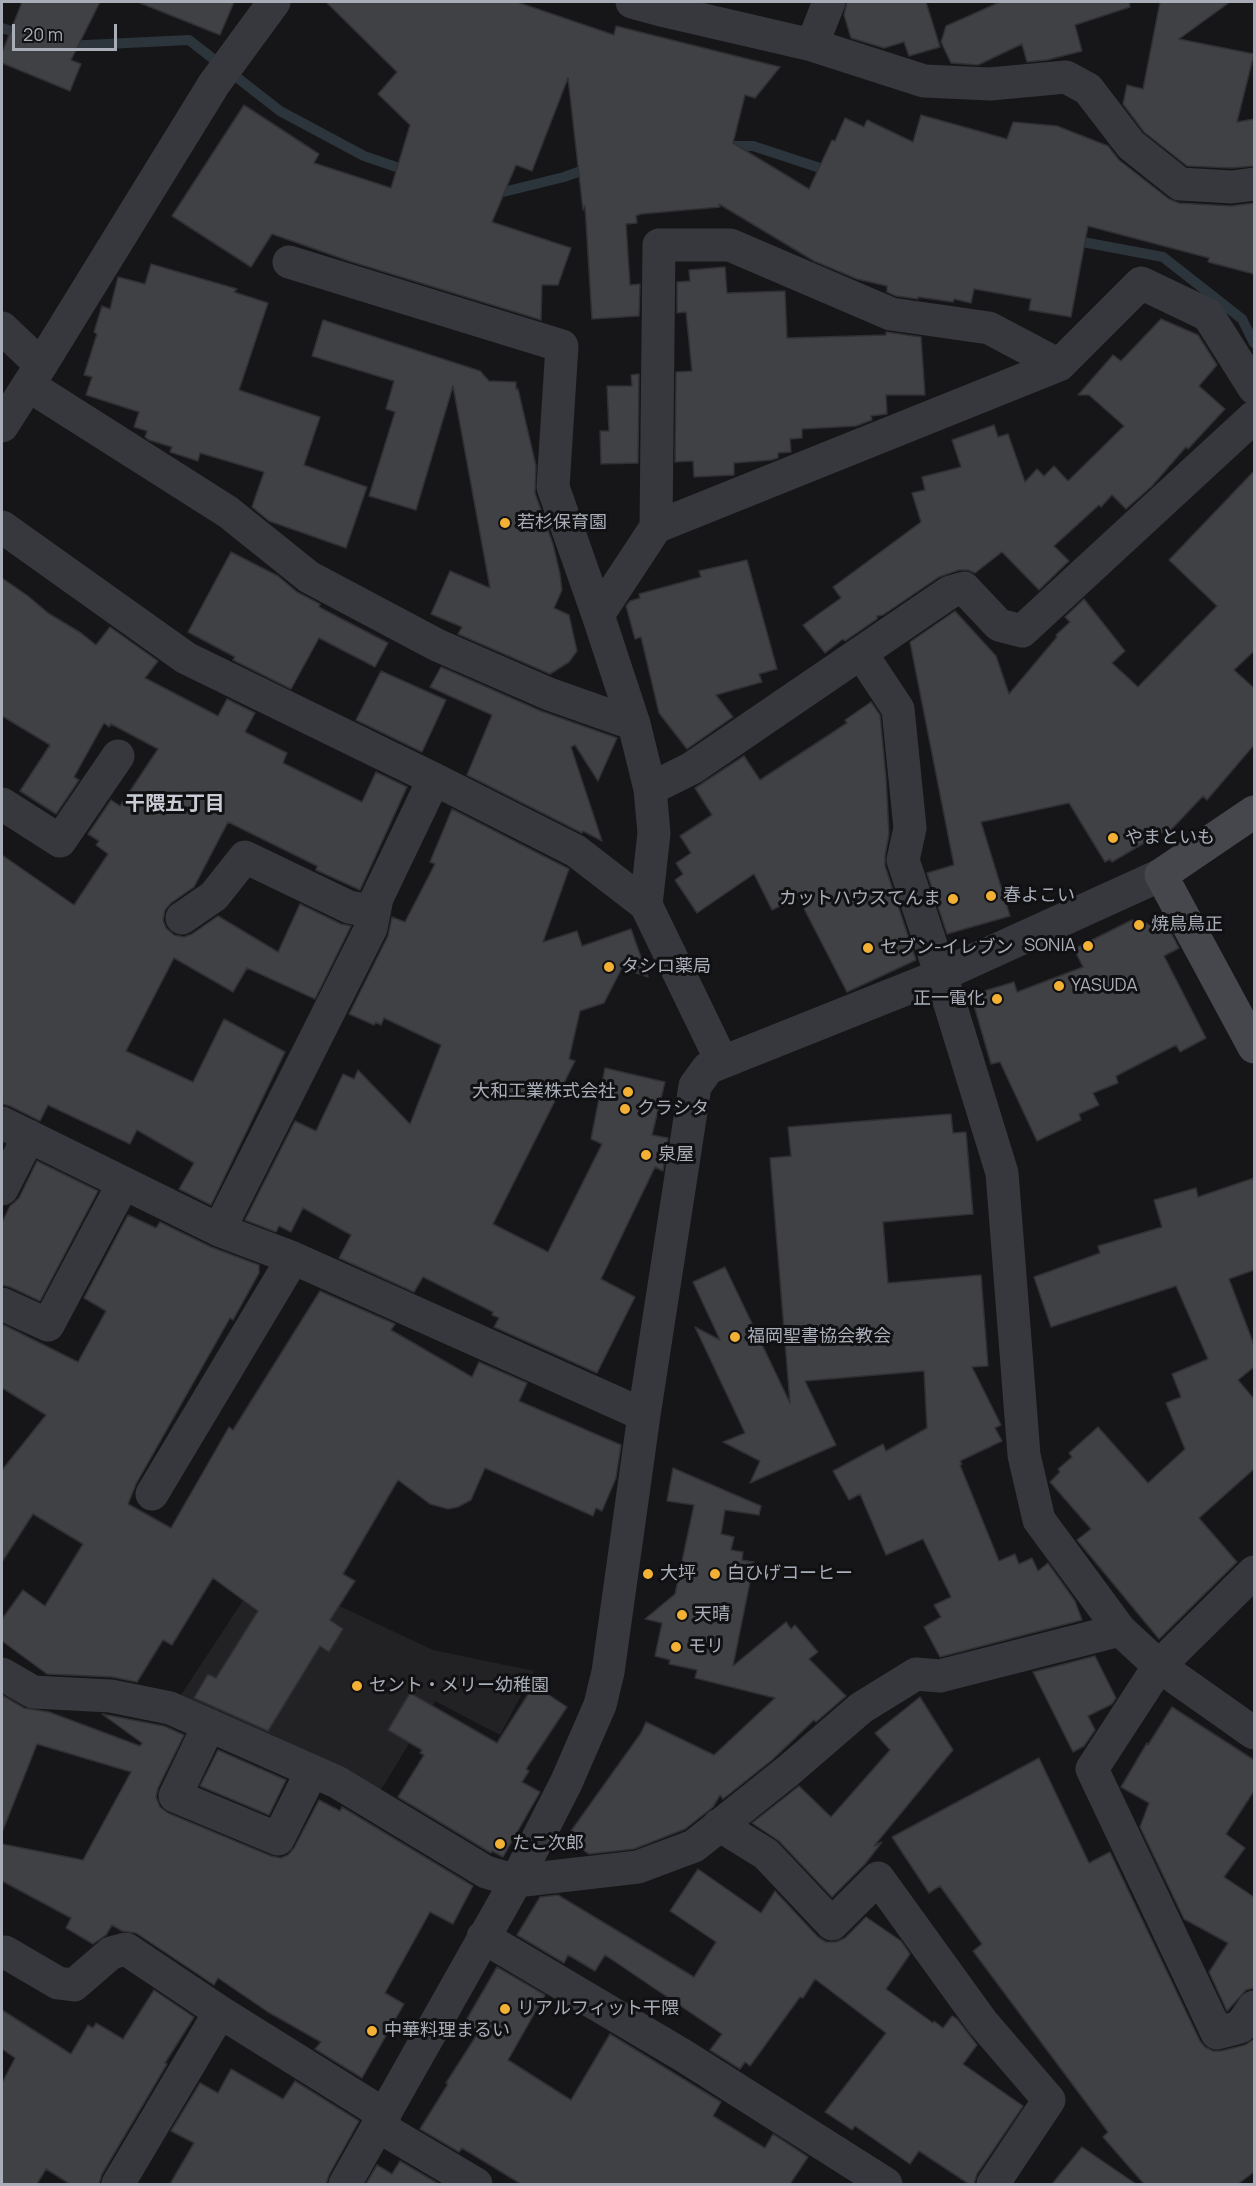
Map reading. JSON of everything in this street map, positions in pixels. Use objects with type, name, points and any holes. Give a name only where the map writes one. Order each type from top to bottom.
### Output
[{"type":"street","points":[[2,426],[214,84],[274,2]]},
{"type":"street","points":[[632,2],[813,45],[924,81],[990,84],[1066,77],[1088,89],[1131,145],[1180,184],[1232,187],[1254,184]]},
{"type":"street","points":[[813,45],[829,2]]},
{"type":"street","points":[[598,615],[656,527],[659,246],[730,245],[891,314],[989,328],[1059,365]]},
{"type":"street","points":[[289,262],[562,346],[553,487],[634,724],[650,789],[654,832],[646,905]]},
{"type":"street","points":[[656,527],[1059,365],[1142,283],[1208,315],[1254,388]]},
{"type":"street","points":[[2,328],[35,375],[228,512],[309,577],[437,645],[549,694],[634,724]]},
{"type":"street","points":[[650,789],[692,768],[950,592],[964,588],[999,625],[1022,631],[1254,417]]},
{"type":"street","points":[[2,527],[186,658],[576,851],[646,905],[722,1062]]},
{"type":"street","points":[[861,653],[898,708],[910,828],[903,860],[1002,1173],[1024,1455],[1039,1520],[1120,1630],[1159,1666],[1254,1733]]},
{"type":"street","points":[[2,804],[60,842],[118,756]]},
{"type":"street","points":[[219,1230],[371,928],[377,898],[434,779]]},
{"type":"street","points":[[345,2184],[516,1881],[566,1783],[600,1705],[608,1672],[694,1086],[708,1068],[941,975],[1161,875],[1254,812]]},
{"type":"street","points":[[182,918],[214,896],[245,856],[349,907],[374,912]]},
{"type":"street","points":[[1161,875],[1254,1047]]},
{"type":"street","points":[[2,1189],[15,1129],[219,1230],[293,1258],[644,1415]]},
{"type":"street","points":[[2,1304],[48,1325],[123,1184]]},
{"type":"street","points":[[152,1494],[293,1258]]},
{"type":"street","points":[[1254,1572],[1159,1666],[1092,1769],[1217,2033],[1240,2027],[1254,2007]]},
{"type":"street","points":[[2,1674],[33,1692],[111,1696],[170,1708],[338,1782],[486,1872],[516,1881],[638,1867],[693,1846],[788,1771],[861,1708],[916,1674],[940,1676],[1120,1630]]},
{"type":"street","points":[[209,1725],[175,1796],[278,1839],[312,1771]]},
{"type":"street","points":[[719,1825],[766,1854],[832,1924],[878,1878],[982,2022],[1049,2100],[993,2184]]},
{"type":"street","points":[[483,1937],[684,2056],[886,2184]]},
{"type":"street","points":[[2,1953],[5,1952],[58,1983],[74,1985],[111,1953],[126,1949],[476,2184]]},
{"type":"street","points":[[118,2184],[220,2012]]},
{"type":"shaded area","name":"セント・メリー幼稚園","points":[[263,1570],[433,1650],[534,1671],[500,1735],[435,1701],[379,1793],[177,1701]]},
{"type":"building","points":[[22,2],[100,2],[71,60],[81,64],[70,91],[2,63],[2,53]]},
{"type":"building","points":[[140,2],[234,2],[220,35]]},
{"type":"building","points":[[326,2],[517,2],[614,35],[616,26],[780,67],[755,98],[745,95],[733,143],[809,189],[845,118],[864,127],[867,120],[913,142],[921,115],[1007,139],[1013,122],[1057,126],[1108,146],[1119,160],[1169,199],[1179,203],[1231,206],[1254,203],[1254,274],[1208,262],[1209,258],[1088,226],[1071,317],[1029,310],[1031,299],[974,289],[971,303],[954,299],[953,302],[918,297],[918,299],[896,296],[887,292],[887,286],[857,279],[814,261],[719,204],[720,207],[641,214],[636,216],[637,223],[626,224],[630,285],[640,284],[639,316],[592,319],[585,206],[583,210],[568,78],[532,171],[516,165],[492,222],[571,248],[558,285],[542,285],[541,320],[349,261],[272,234],[251,267],[172,216],[244,105],[319,154],[314,163],[391,188],[410,125],[378,94],[397,72]]},
{"type":"building","points":[[847,2],[926,2],[940,47],[909,56],[904,42],[884,48],[851,38],[844,15]]},
{"type":"building","points":[[1000,2],[1129,2],[1130,7],[1075,25],[1082,51],[1047,60],[1027,62],[1022,44],[978,65],[951,63],[941,42],[946,26]]},
{"type":"building","points":[[1160,2],[1230,2],[1179,39],[1254,54],[1237,122],[1254,119],[1254,166],[1231,168],[1187,166],[1144,132],[1123,104],[1127,85],[1143,89]]},
{"type":"building","points":[[151,264],[237,289],[234,292],[268,303],[239,390],[320,417],[304,465],[367,487],[346,548],[269,521],[252,507],[264,472],[200,453],[198,461],[170,452],[172,447],[149,440],[145,437],[147,431],[134,427],[139,412],[86,395],[92,377],[84,375],[97,334],[94,332],[102,306],[110,309],[118,277],[145,284]]},
{"type":"building","points":[[725,267],[727,293],[785,291],[787,338],[886,335],[886,332],[921,337],[925,395],[886,395],[887,414],[871,416],[872,420],[856,426],[802,429],[802,438],[790,439],[791,452],[778,453],[778,458],[734,463],[734,475],[694,477],[693,461],[675,462],[676,372],[692,371],[686,312],[677,313],[677,282],[690,281],[689,270]]},
{"type":"building","points":[[1161,319],[1198,335],[1217,365],[1199,386],[1225,409],[1188,449],[1186,447],[1152,486],[1126,509],[1112,495],[1054,546],[1069,561],[1039,590],[1002,552],[975,573],[959,570],[939,577],[883,615],[877,616],[877,619],[845,641],[843,639],[825,653],[803,625],[841,598],[833,587],[921,522],[912,493],[925,490],[922,477],[961,467],[952,440],[994,425],[998,437],[1008,434],[1025,482],[1037,469],[1044,476],[1054,466],[1068,481],[1124,426],[1089,395],[1078,395],[1113,355],[1121,361]]},
{"type":"building","points":[[323,320],[480,371],[489,381],[516,382],[536,466],[535,493],[553,544],[560,574],[562,590],[554,608],[569,615],[577,651],[569,662],[550,674],[458,634],[462,627],[431,614],[450,571],[490,588],[453,386],[416,510],[369,496],[395,412],[386,409],[394,381],[312,356]]},
{"type":"building","points":[[639,374],[638,463],[601,464],[600,431],[609,431],[607,386],[632,386],[631,375]]},
{"type":"building","points":[[1254,471],[1254,651],[1234,670],[1254,688],[1254,745],[1207,800],[1203,796],[1168,833],[1166,830],[1112,862],[1110,859],[1105,862],[1069,803],[981,822],[1010,916],[947,934],[927,873],[954,865],[910,642],[955,611],[996,656],[1009,694],[1057,637],[1056,635],[1070,622],[1065,617],[1084,599],[1125,651],[1112,663],[1138,687],[1217,606],[1169,560]]},
{"type":"building","points":[[231,552],[278,576],[297,592],[320,604],[319,607],[388,643],[375,667],[319,638],[291,689],[233,660],[235,657],[188,632]]},
{"type":"building","points":[[747,560],[777,669],[759,674],[762,682],[716,695],[733,717],[687,749],[659,713],[641,637],[635,639],[626,606],[630,601],[640,598],[639,594],[701,577],[699,571]]},
{"type":"building","points":[[2,578],[48,613],[96,645],[110,627],[158,661],[145,678],[218,716],[227,699],[255,713],[245,732],[287,753],[283,763],[362,802],[376,772],[407,787],[360,890],[316,870],[317,866],[228,822],[194,887],[165,910],[163,920],[166,928],[174,935],[184,937],[192,934],[218,916],[278,952],[300,904],[341,924],[351,926],[315,999],[247,968],[233,992],[174,958],[126,1051],[193,1082],[224,1019],[285,1052],[211,1205],[179,1189],[194,1163],[137,1130],[130,1144],[48,1105],[40,1121],[2,1104],[2,855],[74,905],[108,854],[96,845],[99,841],[88,834],[111,800],[120,806],[158,749],[111,724],[109,727],[104,723],[74,777],[79,780],[56,814],[20,791],[50,745],[2,716]]},
{"type":"building","points":[[441,667],[541,711],[617,738],[598,781],[575,745],[571,747],[602,841],[467,775],[492,715],[430,687]]},
{"type":"building","points":[[381,671],[446,700],[422,752],[356,720]]},
{"type":"building","points":[[871,702],[880,715],[886,778],[889,834],[885,866],[916,960],[847,992],[798,897],[772,910],[754,874],[697,913],[675,880],[683,874],[676,863],[691,853],[680,836],[712,815],[695,788],[744,756],[760,780],[847,723],[845,720]]},
{"type":"building","points":[[452,809],[569,869],[543,942],[577,931],[582,946],[631,929],[648,977],[622,968],[604,1003],[580,1011],[569,1059],[575,1061],[493,1224],[548,1252],[602,1144],[591,1139],[605,1068],[665,1082],[652,1135],[668,1138],[663,1171],[655,1167],[601,1279],[635,1297],[597,1373],[494,1327],[499,1318],[492,1315],[493,1312],[423,1277],[414,1292],[339,1258],[351,1235],[303,1208],[291,1232],[279,1226],[276,1232],[245,1220],[295,1121],[316,1131],[343,1074],[354,1079],[358,1070],[410,1124],[441,1045],[384,1018],[381,1025],[376,1022],[374,1025],[349,1014],[388,936],[392,917],[405,922],[435,864],[430,862]]},
{"type":"building","points":[[1132,920],[1169,929],[1179,948],[1164,956],[1206,1038],[1180,1052],[1176,1045],[1116,1076],[1118,1083],[1093,1093],[1099,1105],[1079,1114],[1081,1120],[1037,1141],[1000,1062],[991,1064],[971,995],[1014,982],[1017,992],[1083,967],[1074,949]]},
{"type":"building","points":[[951,1114],[953,1133],[966,1132],[973,1214],[883,1222],[888,1283],[981,1275],[988,1366],[972,1367],[1001,1425],[995,1428],[1002,1441],[960,1461],[962,1464],[960,1465],[999,1561],[1015,1554],[1019,1564],[1032,1558],[1038,1571],[1048,1563],[1075,1601],[1082,1620],[940,1657],[924,1627],[941,1617],[934,1605],[951,1597],[923,1539],[886,1555],[860,1494],[849,1500],[833,1471],[883,1444],[886,1451],[927,1428],[924,1371],[805,1381],[836,1445],[750,1483],[760,1461],[723,1442],[745,1433],[695,1327],[720,1340],[693,1282],[725,1267],[790,1403],[770,1158],[791,1156],[788,1127]]},
{"type":"building","points":[[37,1161],[98,1191],[40,1301],[2,1285],[2,1222],[10,1206],[19,1198]]},
{"type":"building","points":[[1254,1178],[1254,1270],[1229,1279],[1254,1345],[1254,1367],[1238,1380],[1254,1399],[1254,1469],[1199,1518],[1237,1562],[1159,1639],[1077,1540],[1091,1529],[1050,1482],[1060,1472],[1058,1469],[1072,1457],[1069,1453],[1098,1427],[1148,1483],[1185,1449],[1166,1403],[1181,1397],[1172,1374],[1208,1359],[1176,1286],[1051,1327],[1034,1277],[1100,1253],[1098,1246],[1162,1227],[1154,1200],[1196,1188],[1198,1197]]},
{"type":"building","points":[[128,1215],[156,1228],[160,1222],[211,1247],[259,1265],[259,1273],[233,1320],[230,1318],[136,1484],[128,1504],[171,1528],[229,1427],[233,1430],[320,1291],[395,1324],[391,1330],[472,1377],[479,1362],[527,1383],[519,1401],[621,1445],[616,1478],[602,1511],[596,1508],[593,1516],[485,1468],[471,1500],[448,1509],[430,1504],[398,1480],[343,1574],[355,1581],[330,1620],[343,1629],[329,1652],[320,1646],[268,1731],[194,1698],[208,1674],[216,1678],[258,1611],[213,1578],[172,1645],[163,1640],[137,1682],[112,1677],[47,1674],[2,1641],[2,1619],[23,1590],[45,1606],[83,1544],[33,1514],[2,1562],[2,1470],[46,1415],[2,1388],[2,1324],[78,1362],[106,1311],[84,1298]]},
{"type":"building","points":[[673,1468],[761,1506],[759,1515],[725,1510],[721,1534],[734,1537],[731,1550],[743,1552],[742,1560],[754,1562],[733,1666],[786,1622],[791,1629],[795,1625],[818,1652],[809,1659],[846,1696],[816,1722],[814,1720],[772,1760],[723,1799],[720,1795],[713,1807],[685,1829],[634,1849],[589,1854],[566,1838],[641,1733],[646,1722],[714,1755],[775,1698],[695,1678],[697,1670],[669,1664],[670,1660],[655,1656],[662,1623],[645,1619],[675,1594],[694,1505],[667,1501]]},
{"type":"building","points":[[1095,1656],[1116,1698],[1112,1704],[1088,1716],[1095,1730],[1084,1746],[1073,1752],[1033,1672]]},
{"type":"building","points":[[534,1685],[567,1707],[526,1769],[529,1771],[522,1782],[540,1792],[503,1857],[492,1851],[491,1853],[398,1797],[424,1755],[420,1753],[422,1750],[388,1730],[410,1693],[497,1743]]},
{"type":"building","points":[[2,1695],[24,1708],[49,1712],[140,1746],[142,1743],[102,1714],[164,1726],[184,1735],[158,1788],[156,1797],[160,1807],[168,1813],[271,1856],[281,1858],[288,1855],[294,1848],[319,1800],[340,1811],[342,1807],[473,1886],[453,1924],[430,1912],[385,1993],[404,2004],[362,2078],[315,2049],[321,2042],[268,2012],[218,1978],[214,1985],[136,1933],[122,1931],[112,1925],[106,1935],[93,1944],[66,1928],[71,1918],[2,1881],[2,1844],[83,1860],[131,1772],[37,1744],[3,1830]]},
{"type":"building","points":[[920,1697],[953,1750],[874,1846],[882,1842],[865,1864],[832,1897],[779,1841],[752,1823],[799,1786],[831,1817],[890,1750],[875,1733]]},
{"type":"building","points":[[1172,1707],[1254,1760],[1254,1791],[1226,1834],[1245,1848],[1224,1877],[1254,1897],[1254,1988],[1246,1990],[1227,2011],[1209,1972],[1228,1943],[1184,1919],[1140,1827],[1149,1803],[1121,1787]]},
{"type":"building","points":[[218,1750],[286,1780],[269,1815],[200,1786]]},
{"type":"building","points":[[1039,1758],[1089,1863],[1110,1852],[1200,2041],[1213,2051],[1221,2051],[1245,2045],[1254,2039],[1254,2172],[1238,2184],[1144,2184],[1103,2137],[1108,2132],[973,1951],[982,1944],[940,1886],[929,1893],[892,1837]]},
{"type":"building","points":[[698,1869],[761,1913],[775,1891],[818,1937],[826,1942],[836,1942],[845,1938],[866,1917],[901,1941],[910,1954],[886,1989],[943,2028],[952,2016],[957,2019],[977,2045],[963,2064],[1023,2106],[977,2174],[974,2184],[969,2184],[919,2151],[910,2164],[855,2126],[852,2130],[825,2112],[886,2033],[815,1979],[750,2066],[745,2062],[740,2069],[710,2050],[722,2034],[605,1955],[595,1971],[568,1955],[564,1963],[517,1935],[540,1897],[558,1895],[694,1977],[716,1942],[670,1911]]},
{"type":"building","points":[[497,1967],[545,1995],[508,2060],[571,2100],[610,2034],[721,2102],[713,2116],[765,2148],[773,2134],[808,2157],[790,2184],[521,2184],[462,2148],[459,2152],[420,2129],[478,2033],[464,2024]]},
{"type":"building","points":[[154,1990],[194,2017],[165,2063],[167,2064],[102,2174],[99,2184],[70,2184],[46,2169],[37,2184],[2,2184],[2,2083],[15,2058],[2,2049],[2,2010],[71,2054],[88,2025],[93,2028],[96,2023],[123,2039]]},
{"type":"building","points":[[231,2069],[283,2099],[295,2081],[359,2121],[326,2184],[170,2184],[194,2143],[171,2131],[200,2083],[218,2093]]},
{"type":"building","points":[[1082,2147],[1136,2184],[1052,2184]]},
{"type":"building","points":[[400,2161],[439,2184],[366,2184],[377,2165],[392,2174]]},
{"type":"waterway","points":[[2,28],[24,35]]},
{"type":"waterway","points":[[65,46],[189,40],[280,111],[364,156],[411,172]]},
{"type":"waterway","points":[[724,146],[753,146],[830,173]]},
{"type":"waterway","points":[[491,195],[564,177],[592,167]]},
{"type":"waterway","points":[[1072,240],[1163,257],[1242,319],[1254,343]]},
{"type":"place","name":"若杉保育園","points":[[505,523]]},
{"type":"place","name":"やまといも","points":[[1113,838]]},
{"type":"place","name":"春よこい","points":[[991,896]]},
{"type":"place","name":"カットハウスてんま","points":[[953,899]]},
{"type":"place","name":"焼鳥鳥正","points":[[1139,925]]},
{"type":"place","name":"SONIA","points":[[1088,946]]},
{"type":"place","name":"セブン-イレブン","points":[[868,948]]},
{"type":"place","name":"タシロ薬局","points":[[609,967]]},
{"type":"place","name":"YASUDA","points":[[1059,986]]},
{"type":"place","name":"正一電化","points":[[997,999]]},
{"type":"place","name":"大和工業株式会社","points":[[628,1092]]},
{"type":"place","name":"クラシタ","points":[[625,1109]]},
{"type":"place","name":"泉屋","points":[[646,1155]]},
{"type":"place","name":"福岡聖書協会教会","points":[[735,1337]]},
{"type":"place","name":"大坪","points":[[648,1574]]},
{"type":"place","name":"白ひげコーヒー","points":[[715,1574]]},
{"type":"place","name":"天晴","points":[[682,1615]]},
{"type":"place","name":"モリ","points":[[676,1647]]},
{"type":"place","name":"セント・メリー幼稚園","points":[[357,1686]]},
{"type":"place","name":"たこ次郎","points":[[500,1844]]},
{"type":"place","name":"リアルフィット干隈","points":[[505,2009]]},
{"type":"place","name":"中華料理まるい","points":[[372,2031]]},
{"type":"district","name":"干隈五丁目","points":[[175,804]]}]
